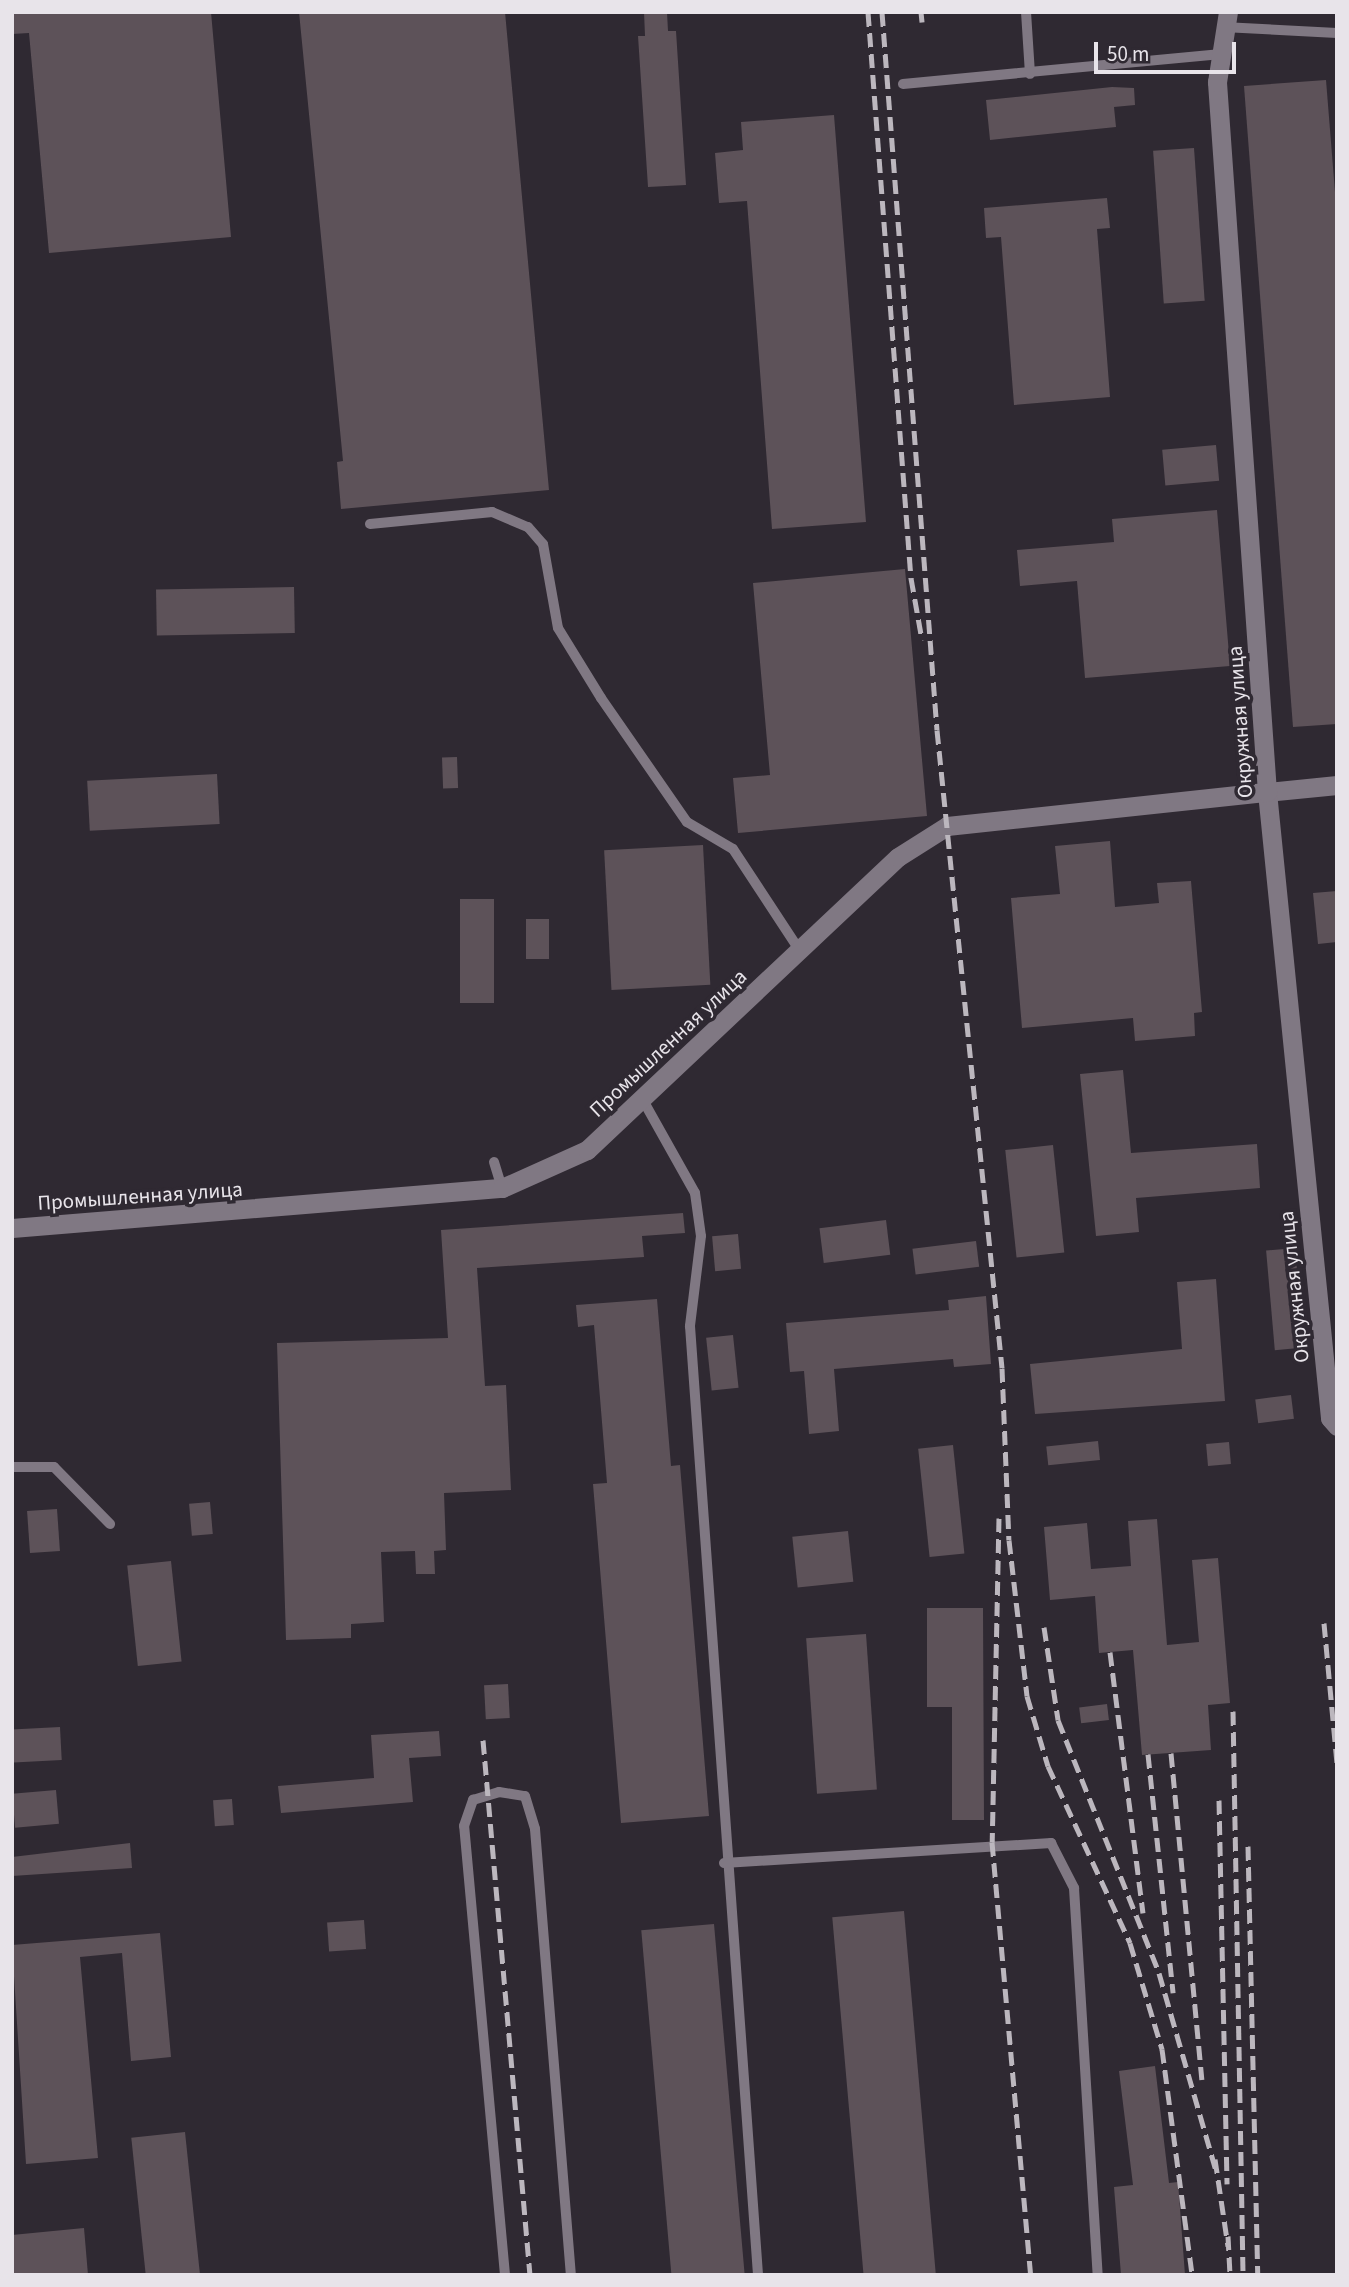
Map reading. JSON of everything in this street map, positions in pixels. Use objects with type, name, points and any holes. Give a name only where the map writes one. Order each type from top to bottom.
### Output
[{"type":"street","name":"Окружная улица","points":[[1225,20],[1219,54],[1268,792],[1330,1418],[1337,1426]]},
{"type":"street","name":"Промышленная улица","points":[[12,1228],[502,1188],[587,1150],[644,1102],[898,857],[947,826],[1337,785]]},
{"type":"lane","points":[[1026,12],[1030,74]]},
{"type":"lane","points":[[1225,20],[1337,33]]},
{"type":"lane","points":[[903,84],[1219,54]]},
{"type":"lane","points":[[370,524],[492,512],[528,527],[542,544],[558,628],[601,698],[688,822],[733,849],[800,951]]},
{"type":"lane","points":[[644,1102],[695,1193],[701,1236],[690,1326],[724,1863],[758,2275]]},
{"type":"lane","points":[[494,1162],[502,1188]]},
{"type":"lane","points":[[12,1467],[54,1467],[110,1524]]},
{"type":"lane","points":[[505,2275],[464,1826],[473,1800],[499,1792],[525,1796],[535,1829],[570,2275]]},
{"type":"lane","points":[[724,1863],[1051,1843],[1074,1888],[1098,2275]]},
{"type":"building","points":[[12,12],[211,12],[231,237],[49,253],[29,33],[12,34]]},
{"type":"building","points":[[299,12],[505,12],[549,490],[341,509],[337,462],[343,461]]},
{"type":"building","points":[[644,12],[667,12],[668,31],[676,31],[686,185],[648,187],[638,36],[645,36]]},
{"type":"building","points":[[1326,80],[1337,217],[1337,724],[1293,727],[1244,86]]},
{"type":"building","points":[[1112,87],[1134,88],[1135,105],[1114,107],[1116,127],[990,140],[986,100]]},
{"type":"building","points":[[834,115],[866,522],[772,529],[747,201],[719,203],[715,153],[743,150],[741,122]]},
{"type":"building","points":[[1194,148],[1205,301],[1164,303],[1153,151]]},
{"type":"building","points":[[1107,198],[1110,228],[1097,229],[1110,397],[1014,405],[1001,237],[986,238],[984,208]]},
{"type":"building","points":[[1216,445],[1219,481],[1165,486],[1162,450]]},
{"type":"building","points":[[1217,510],[1230,666],[1085,678],[1077,581],[1020,586],[1017,550],[1114,542],[1112,519]]},
{"type":"building","points":[[905,569],[927,816],[738,833],[733,778],[770,775],[753,583]]},
{"type":"building","points":[[294,587],[295,633],[157,635],[156,589]]},
{"type":"building","points":[[457,757],[458,788],[443,789],[442,758]]},
{"type":"building","points":[[217,774],[220,824],[90,831],[87,781]]},
{"type":"building","points":[[1110,841],[1115,907],[1159,903],[1157,883],[1191,881],[1202,1012],[1194,1013],[1195,1036],[1135,1041],[1133,1018],[1022,1028],[1011,898],[1060,894],[1055,846]]},
{"type":"building","points":[[703,845],[710,985],[611,990],[604,850]]},
{"type":"building","points":[[1337,891],[1337,942],[1318,944],[1313,893]]},
{"type":"building","points":[[460,899],[494,899],[494,1003],[460,1003]]},
{"type":"building","points":[[526,919],[549,919],[549,959],[526,959]]},
{"type":"building","points":[[1123,1070],[1131,1153],[1257,1144],[1260,1188],[1136,1198],[1139,1232],[1096,1236],[1080,1074]]},
{"type":"building","points":[[1053,1145],[1064,1252],[1017,1257],[1005,1150]]},
{"type":"building","points":[[683,1213],[685,1233],[642,1236],[644,1257],[477,1268],[485,1386],[506,1385],[511,1490],[444,1493],[446,1550],[434,1551],[435,1574],[416,1574],[415,1551],[381,1552],[384,1622],[351,1624],[351,1638],[286,1640],[277,1343],[448,1338],[441,1230]]},
{"type":"building","points":[[886,1220],[890,1255],[824,1263],[819,1228]]},
{"type":"building","points":[[738,1234],[741,1269],[715,1271],[712,1236]]},
{"type":"building","points":[[976,1241],[979,1267],[916,1275],[912,1249]]},
{"type":"building","points":[[1295,1248],[1304,1348],[1275,1350],[1266,1251]]},
{"type":"building","points":[[1216,1279],[1225,1401],[1035,1414],[1030,1364],[1182,1349],[1177,1282]]},
{"type":"building","points":[[986,1296],[991,1364],[954,1367],[953,1359],[834,1369],[839,1431],[809,1434],[804,1371],[790,1372],[786,1323],[949,1310],[948,1300]]},
{"type":"building","points":[[657,1299],[671,1466],[680,1465],[709,1816],[621,1823],[593,1484],[607,1483],[594,1325],[578,1327],[576,1305]]},
{"type":"building","points":[[733,1335],[739,1388],[712,1391],[706,1338]]},
{"type":"building","points":[[1291,1395],[1294,1419],[1258,1423],[1255,1399]]},
{"type":"building","points":[[1098,1441],[1100,1460],[1048,1465],[1046,1446]]},
{"type":"building","points":[[1229,1442],[1231,1464],[1208,1466],[1206,1444]]},
{"type":"building","points":[[953,1445],[964,1553],[930,1557],[918,1449]]},
{"type":"building","points":[[210,1502],[213,1534],[192,1536],[189,1504]]},
{"type":"building","points":[[57,1509],[60,1551],[30,1553],[27,1511]]},
{"type":"building","points":[[1157,1519],[1167,1645],[1199,1642],[1192,1560],[1218,1558],[1230,1703],[1208,1705],[1211,1750],[1142,1755],[1133,1650],[1099,1653],[1095,1596],[1050,1600],[1044,1527],[1087,1523],[1091,1569],[1131,1566],[1128,1521]]},
{"type":"building","points":[[848,1531],[853,1582],[798,1588],[792,1537]]},
{"type":"building","points":[[171,1561],[182,1661],[138,1666],[127,1566]]},
{"type":"building","points":[[927,1608],[983,1608],[984,1820],[952,1820],[952,1707],[927,1707]]},
{"type":"building","points":[[866,1634],[877,1790],[817,1794],[806,1638]]},
{"type":"building","points":[[508,1684],[510,1718],[486,1719],[484,1685]]},
{"type":"building","points":[[1107,1704],[1109,1720],[1081,1723],[1079,1707]]},
{"type":"building","points":[[60,1727],[62,1760],[14,1762],[12,1730]]},
{"type":"building","points":[[439,1731],[441,1756],[409,1758],[413,1802],[281,1813],[278,1786],[374,1778],[371,1735]]},
{"type":"building","points":[[56,1790],[59,1824],[15,1828],[12,1794]]},
{"type":"building","points":[[232,1799],[234,1825],[215,1826],[213,1800]]},
{"type":"building","points":[[130,1843],[132,1868],[12,1876],[12,1857]]},
{"type":"building","points":[[904,1911],[936,2275],[864,2275],[832,1917]]},
{"type":"building","points":[[364,1920],[366,1949],[329,1952],[327,1923]]},
{"type":"building","points":[[714,1924],[745,2275],[671,2275],[641,1930]]},
{"type":"building","points":[[160,1933],[171,2057],[131,2061],[122,1953],[80,1957],[98,2158],[26,2164],[12,1945]]},
{"type":"building","points":[[1155,2066],[1169,2183],[1178,2182],[1185,2275],[1121,2275],[1114,2187],[1133,2185],[1119,2071]]},
{"type":"building","points":[[185,2132],[200,2275],[146,2275],[131,2138]]},
{"type":"building","points":[[84,2228],[88,2275],[12,2275],[12,2235]]},
{"type":"railway","points":[[868,12],[911,578],[922,640]]},
{"type":"railway","points":[[882,12],[937,730],[1002,1368],[1009,1540],[1027,1696],[1048,1766],[1130,1943],[1162,2049],[1192,2275]]},
{"type":"railway","points":[[921,12],[922,22]]},
{"type":"railway","points":[[999,1518],[992,1842],[1031,2275]]},
{"type":"railway","points":[[1324,1623],[1337,1764]]},
{"type":"railway","points":[[1044,1627],[1058,1720],[1159,1973],[1216,2170]]},
{"type":"railway","points":[[1110,1652],[1143,1913]]},
{"type":"railway","points":[[1233,1711],[1243,2275]]},
{"type":"railway","points":[[483,1740],[530,2275]]},
{"type":"railway","points":[[1171,1753],[1202,2080]]},
{"type":"railway","points":[[1148,1754],[1173,1993]]},
{"type":"railway","points":[[1219,1800],[1227,2184]]},
{"type":"railway","points":[[1248,1846],[1258,2275]]},
{"type":"railway","points":[[1215,2159],[1228,2246]]},
{"type":"railway","points":[[1228,2236],[1230,2275]]}]
